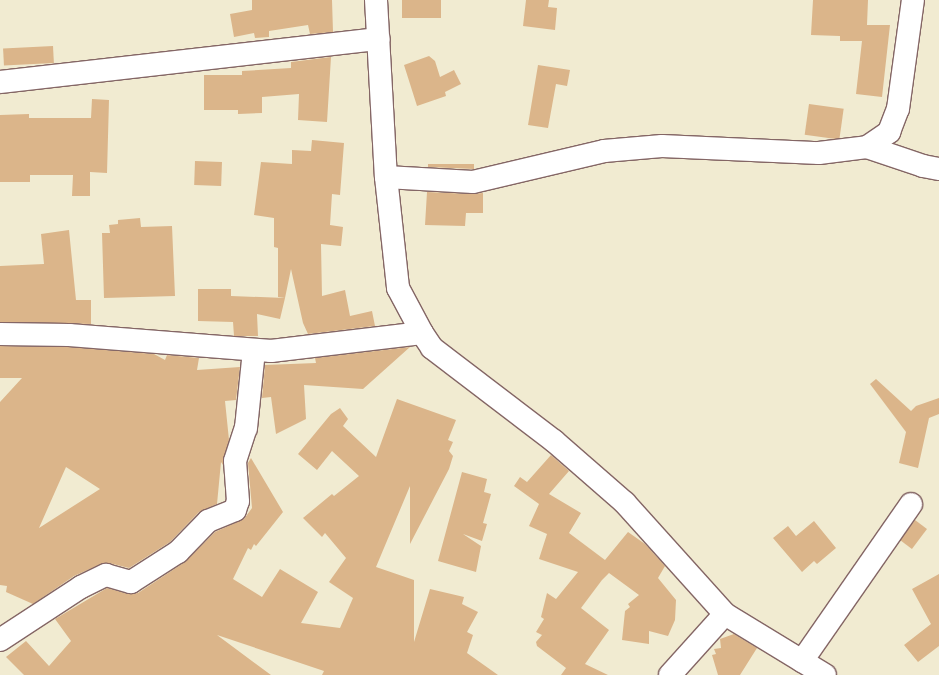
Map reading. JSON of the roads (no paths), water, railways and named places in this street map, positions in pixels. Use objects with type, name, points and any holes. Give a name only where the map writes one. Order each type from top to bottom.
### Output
[{"type":"street","points":[[376,0],[386,177],[398,288],[422,333],[432,348],[554,441],[625,503],[725,614],[825,675]]},
{"type":"street","points":[[867,147],[889,132],[898,109],[913,0]]},
{"type":"street","points":[[0,82],[378,39]]},
{"type":"street","points":[[386,177],[473,182],[604,151],[662,146],[819,153],[867,147],[923,166],[939,169]]},
{"type":"street","points":[[0,334],[69,335],[272,351],[422,333]]},
{"type":"street","points":[[0,640],[81,587],[106,575],[131,582],[178,552],[208,521],[235,510],[238,501],[235,461],[246,428],[254,350]]},
{"type":"street","points":[[802,661],[910,504]]},
{"type":"street","points":[[670,675],[725,614]]}]
